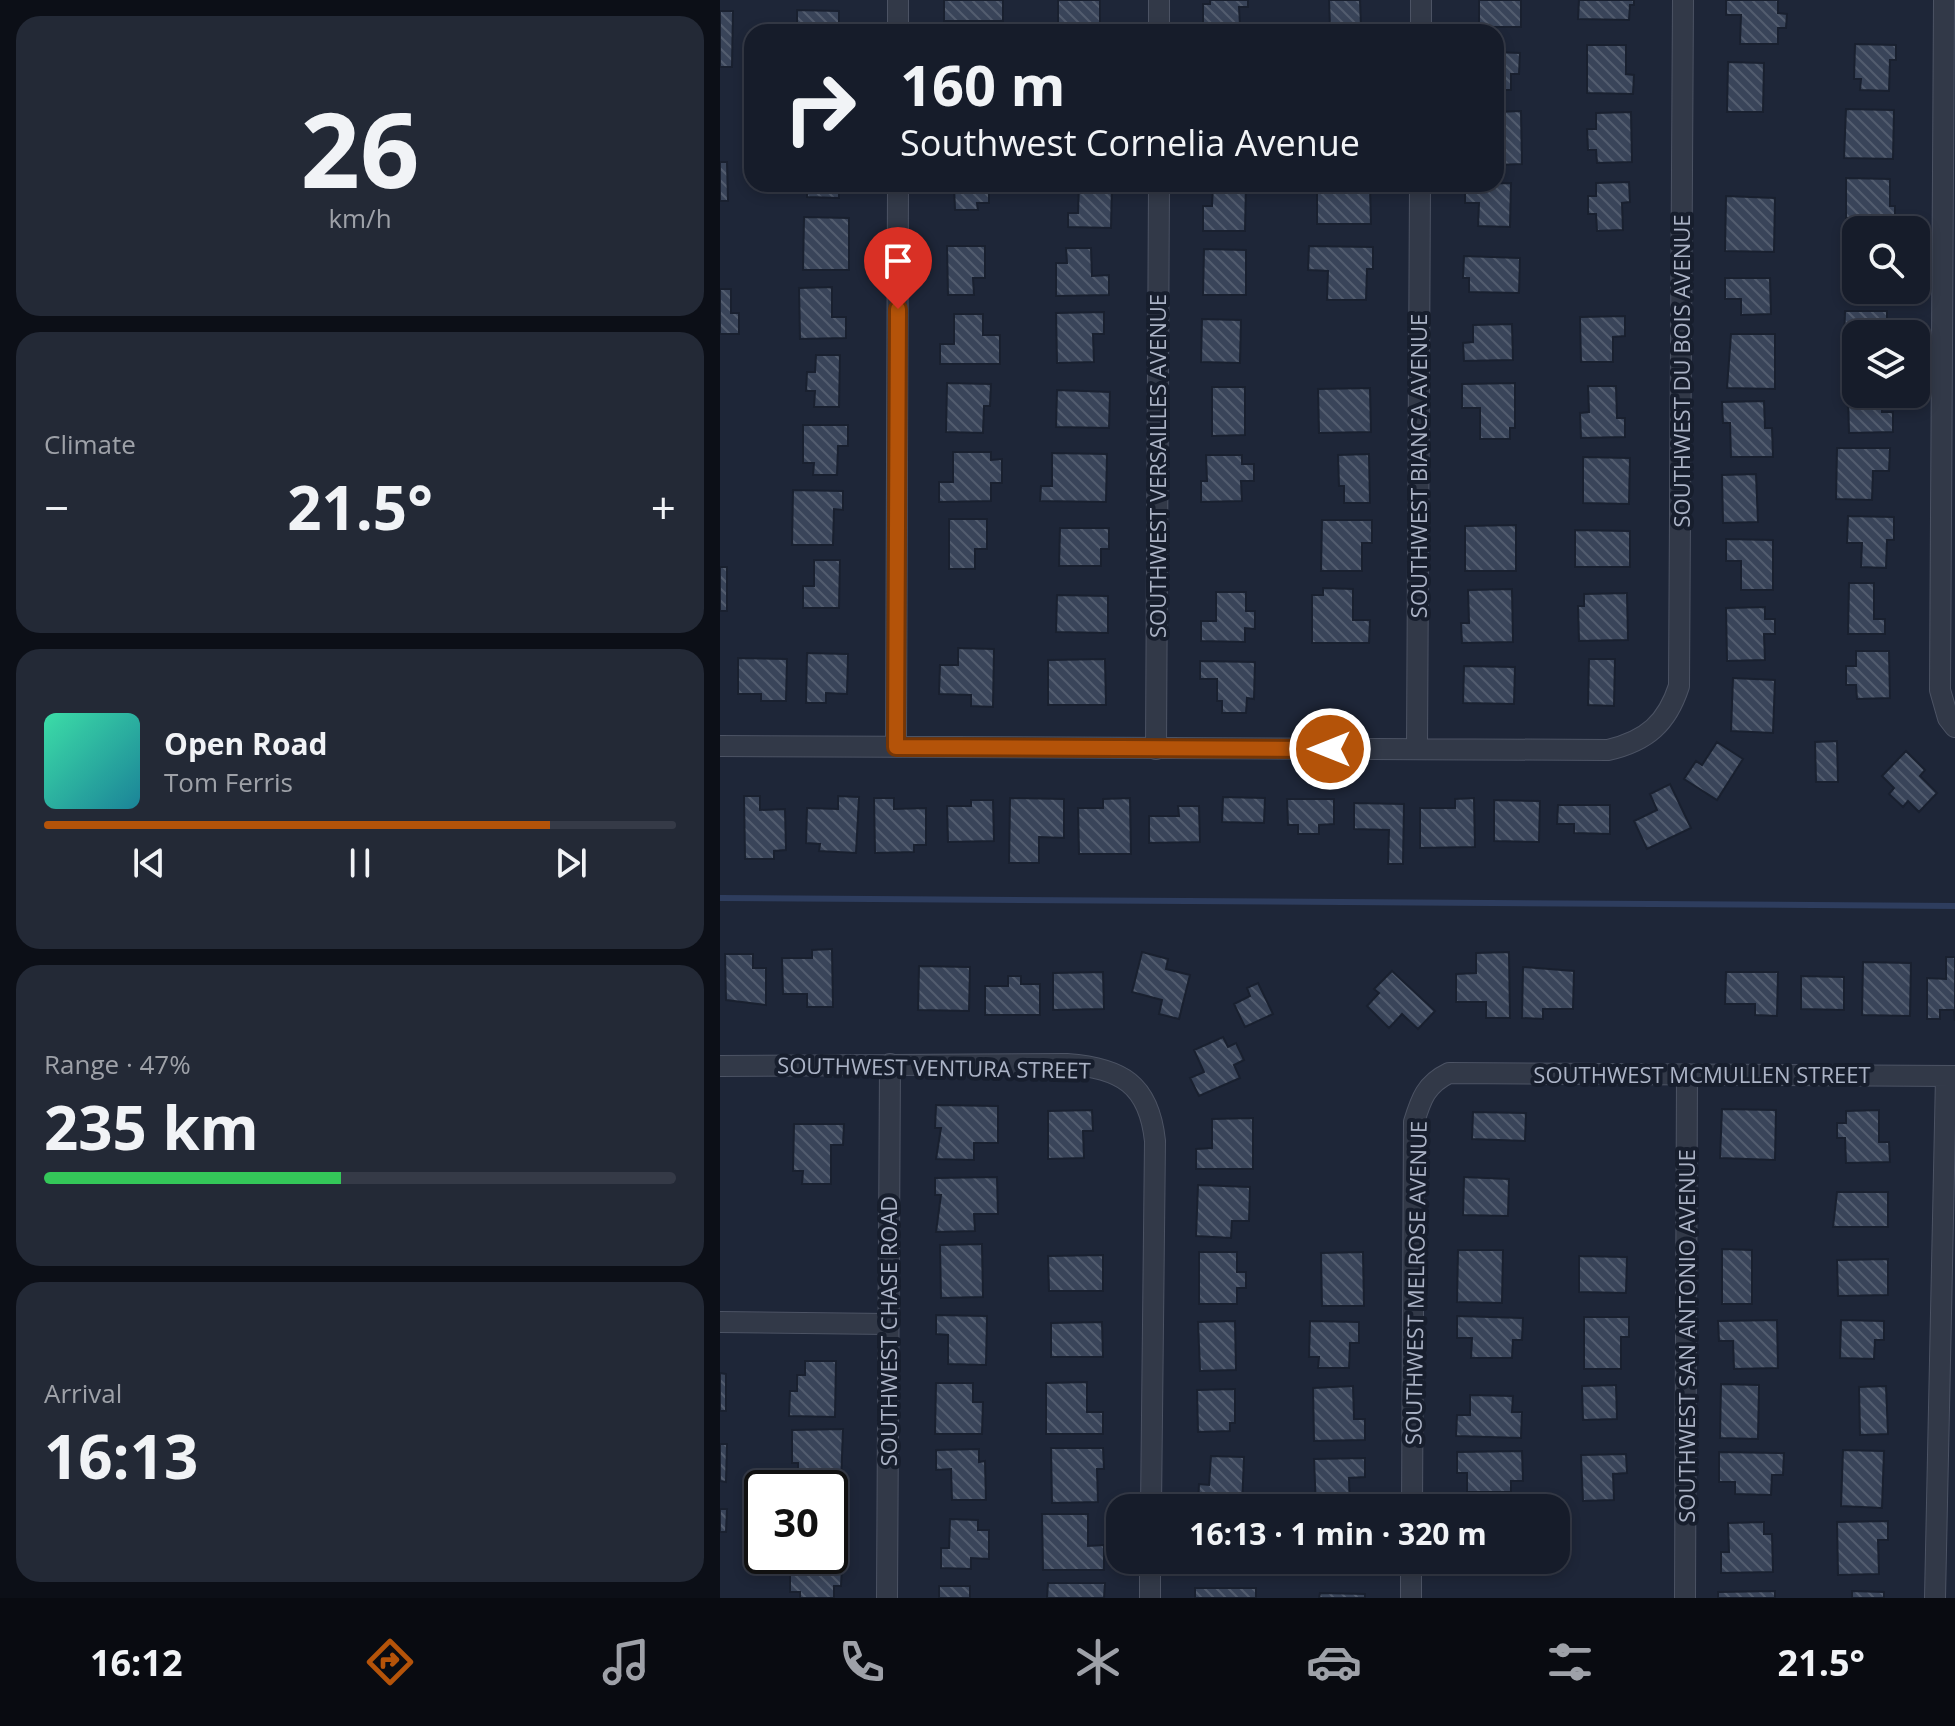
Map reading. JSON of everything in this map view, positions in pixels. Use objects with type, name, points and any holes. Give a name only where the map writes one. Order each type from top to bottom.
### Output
[{"type":"street","points":[[898,0],[898,24]]},
{"type":"street","points":[[1159,0],[1159,24]]},
{"type":"street","points":[[1421,0],[1421,24]]},
{"type":"street","name":"SOUTHWEST DU BOIS AVENUE","points":[[1417,749],[1608,750],[1631,745],[1651,733],[1670,712],[1679,686],[1683,0]]},
{"type":"street","points":[[1944,0],[1940,690],[1948,718],[1955,727]]},
{"type":"street","points":[[896,747],[898,192]]},
{"type":"street","name":"SOUTHWEST VERSAILLES AVENUE","points":[[1156,749],[1159,192]]},
{"type":"street","name":"SOUTHWEST BIANCA AVENUE","points":[[1417,749],[1420,192]]},
{"type":"street","points":[[720,746],[1417,749]]},
{"type":"street","name":"SOUTHWEST CHASE ROAD","points":[[887,1598],[890,1064]]},
{"type":"street","name":"SOUTHWEST VENTURA STREET","points":[[720,1066],[1091,1066],[1110,1070],[1138,1090],[1153,1121],[1155,1141],[1151,1494]]},
{"type":"street","name":"SOUTHWEST MCMULLEN STREET","points":[[1449,1073],[1950,1076]]},
{"type":"street","name":"SOUTHWEST MELROSE AVENUE","points":[[1412,1494],[1414,1122],[1423,1093],[1449,1073]]},
{"type":"street","name":"SOUTHWEST SAN ANTONIO AVENUE","points":[[1685,1598],[1687,1074]]},
{"type":"street","points":[[1935,1598],[1950,1076]]},
{"type":"street","points":[[720,1322],[887,1324]]},
{"type":"street","points":[[1150,1574],[1150,1598]]},
{"type":"street","points":[[1411,1574],[1411,1598]]},
{"type":"building","points":[[944,0],[1003,0],[1003,21],[944,21]]},
{"type":"building","points":[[1058,0],[1100,0],[1100,24],[1058,24]]},
{"type":"building","points":[[1210,0],[1248,0],[1248,7],[1239,7],[1240,24],[1203,24],[1203,4],[1210,4]]},
{"type":"building","points":[[1329,0],[1360,0],[1361,24],[1330,24]]},
{"type":"building","points":[[1479,0],[1521,0],[1521,27],[1479,24]]},
{"type":"building","points":[[1579,0],[1634,0],[1634,5],[1630,5],[1629,20],[1578,19]]},
{"type":"building","points":[[1726,0],[1778,0],[1778,13],[1787,14],[1786,28],[1778,28],[1778,44],[1740,44],[1741,15],[1726,15]]},
{"type":"building","points":[[797,10],[839,11],[839,24],[797,24]]},
{"type":"building","points":[[720,11],[733,11],[732,67],[720,67]]},
{"type":"building","points":[[1855,44],[1896,45],[1896,60],[1890,60],[1889,91],[1860,90],[1861,79],[1854,79]]},
{"type":"building","points":[[1587,45],[1626,45],[1626,74],[1634,75],[1633,94],[1587,93]]},
{"type":"building","points":[[1504,52],[1520,53],[1519,74],[1511,74],[1511,90],[1504,90]]},
{"type":"building","points":[[1728,62],[1764,63],[1763,112],[1727,112]]},
{"type":"building","points":[[1846,109],[1894,110],[1893,159],[1844,158]]},
{"type":"building","points":[[1521,111],[1522,164],[1504,165],[1504,112]]},
{"type":"building","points":[[1631,112],[1632,162],[1597,163],[1596,150],[1588,150],[1587,129],[1596,129],[1596,113]]},
{"type":"building","points":[[720,162],[727,162],[728,201],[720,201]]},
{"type":"building","points":[[1846,178],[1890,179],[1890,206],[1895,206],[1895,216],[1846,216]]},
{"type":"building","points":[[1629,182],[1630,202],[1622,203],[1623,230],[1597,231],[1596,214],[1588,214],[1588,196],[1596,196],[1596,183]]},
{"type":"building","points":[[1504,183],[1511,183],[1510,227],[1478,226],[1479,203],[1465,203],[1465,192],[1504,192]]},
{"type":"building","points":[[807,192],[839,192],[839,198],[807,197]]},
{"type":"building","points":[[954,192],[989,192],[989,203],[977,203],[978,210],[955,210]]},
{"type":"building","points":[[1079,192],[1112,192],[1111,228],[1068,227],[1068,213],[1078,213]]},
{"type":"building","points":[[1213,192],[1246,192],[1245,231],[1203,231],[1203,206],[1212,206]]},
{"type":"building","points":[[1317,192],[1370,192],[1371,224],[1317,224]]},
{"type":"building","points":[[1726,196],[1775,198],[1774,252],[1725,251]]},
{"type":"building","points":[[804,217],[849,218],[849,270],[803,270]]},
{"type":"building","points":[[947,246],[985,246],[985,278],[973,278],[974,295],[948,295]]},
{"type":"building","points":[[1309,246],[1373,247],[1373,269],[1367,269],[1366,300],[1327,300],[1328,271],[1308,270]]},
{"type":"building","points":[[1066,248],[1091,248],[1092,276],[1109,275],[1109,295],[1056,296],[1056,263],[1067,263]]},
{"type":"building","points":[[1204,249],[1246,250],[1246,295],[1203,295]]},
{"type":"building","points":[[1464,256],[1520,258],[1519,293],[1469,292],[1469,278],[1463,278]]},
{"type":"building","points":[[1725,278],[1770,278],[1771,314],[1741,315],[1741,299],[1725,299]]},
{"type":"building","points":[[832,287],[832,317],[846,317],[846,338],[800,339],[799,288]]},
{"type":"building","points":[[720,289],[731,289],[731,313],[739,313],[739,334],[720,334]]},
{"type":"building","points":[[1845,311],[1887,311],[1887,320],[1845,320]]},
{"type":"building","points":[[1104,312],[1104,334],[1093,334],[1094,362],[1057,363],[1056,313]]},
{"type":"building","points":[[954,314],[983,314],[983,335],[1000,335],[1000,364],[940,364],[940,344],[954,344]]},
{"type":"building","points":[[1625,316],[1625,336],[1613,337],[1613,362],[1581,362],[1580,317]]},
{"type":"building","points":[[1202,319],[1241,320],[1240,363],[1201,362]]},
{"type":"building","points":[[1512,324],[1513,360],[1464,361],[1463,343],[1473,342],[1473,325]]},
{"type":"building","points":[[1731,334],[1775,334],[1775,389],[1727,388]]},
{"type":"building","points":[[816,355],[840,355],[839,407],[814,407],[815,391],[806,391],[807,372],[815,372]]},
{"type":"building","points":[[947,383],[991,384],[990,406],[984,406],[983,433],[946,432]]},
{"type":"building","points":[[1515,383],[1515,428],[1510,428],[1510,439],[1480,439],[1480,408],[1462,408],[1462,384]]},
{"type":"building","points":[[1588,386],[1616,386],[1617,418],[1625,418],[1625,437],[1581,438],[1580,413],[1589,412]]},
{"type":"building","points":[[1212,387],[1245,387],[1245,435],[1212,436]]},
{"type":"building","points":[[1370,388],[1371,432],[1319,433],[1318,389]]},
{"type":"building","points":[[1057,390],[1110,392],[1109,428],[1056,427]]},
{"type":"building","points":[[1764,401],[1765,428],[1772,428],[1773,457],[1731,457],[1730,423],[1723,423],[1722,402]]},
{"type":"building","points":[[1848,408],[1882,408],[1882,412],[1893,412],[1893,432],[1849,433]]},
{"type":"building","points":[[803,425],[848,425],[848,446],[838,446],[837,475],[813,475],[814,463],[803,463]]},
{"type":"building","points":[[1837,448],[1890,448],[1889,471],[1873,471],[1872,500],[1836,499]]},
{"type":"building","points":[[953,452],[991,452],[991,460],[1002,459],[1002,483],[991,483],[991,501],[939,502],[939,482],[953,482]]},
{"type":"building","points":[[1052,453],[1107,454],[1106,502],[1040,501],[1041,486],[1052,486]]},
{"type":"building","points":[[1369,454],[1370,503],[1344,503],[1344,486],[1339,486],[1338,455]]},
{"type":"building","points":[[1206,455],[1242,455],[1242,464],[1254,464],[1254,481],[1241,481],[1242,501],[1201,502],[1201,481],[1207,481]]},
{"type":"building","points":[[1583,457],[1630,458],[1629,504],[1583,503]]},
{"type":"building","points":[[1756,474],[1758,522],[1723,523],[1722,475]]},
{"type":"building","points":[[793,490],[843,491],[843,510],[834,509],[833,545],[792,545]]},
{"type":"building","points":[[1848,516],[1894,517],[1894,540],[1887,540],[1886,568],[1861,567],[1862,543],[1847,543]]},
{"type":"building","points":[[949,519],[987,519],[987,549],[975,549],[975,569],[949,569]]},
{"type":"building","points":[[1322,520],[1372,520],[1372,543],[1362,543],[1362,571],[1321,571]]},
{"type":"building","points":[[1516,525],[1516,571],[1465,571],[1465,526]]},
{"type":"building","points":[[1060,528],[1109,528],[1109,549],[1101,549],[1101,566],[1059,566]]},
{"type":"building","points":[[1575,530],[1630,531],[1630,567],[1575,567]]},
{"type":"building","points":[[1726,539],[1773,540],[1773,590],[1741,590],[1741,561],[1726,561]]},
{"type":"building","points":[[814,560],[840,560],[839,608],[803,608],[803,586],[814,586]]},
{"type":"building","points":[[720,567],[727,567],[727,611],[720,611]]},
{"type":"building","points":[[1849,583],[1874,583],[1874,619],[1885,619],[1885,634],[1848,634]]},
{"type":"building","points":[[1323,588],[1353,589],[1353,620],[1370,620],[1369,643],[1312,643],[1312,595],[1323,595]]},
{"type":"building","points":[[1512,589],[1513,642],[1462,643],[1461,623],[1469,623],[1468,590]]},
{"type":"building","points":[[1216,592],[1246,592],[1246,611],[1255,611],[1255,629],[1245,628],[1245,642],[1201,641],[1201,621],[1216,621]]},
{"type":"building","points":[[1627,593],[1628,640],[1579,641],[1578,606],[1584,606],[1584,594]]},
{"type":"building","points":[[1057,595],[1108,596],[1108,633],[1056,632]]},
{"type":"building","points":[[1765,607],[1765,619],[1775,619],[1775,634],[1764,634],[1765,660],[1727,661],[1726,608]]},
{"type":"building","points":[[958,648],[994,649],[993,707],[971,706],[971,695],[939,694],[940,665],[958,665]]},
{"type":"building","points":[[1856,651],[1889,651],[1890,698],[1857,699],[1856,685],[1846,685],[1846,666],[1856,666]]},
{"type":"building","points":[[807,653],[848,654],[847,694],[826,693],[826,703],[806,703]]},
{"type":"building","points":[[738,658],[787,659],[786,701],[761,701],[761,694],[738,694]]},
{"type":"building","points":[[1105,659],[1106,705],[1048,705],[1048,660]]},
{"type":"building","points":[[1589,659],[1615,659],[1614,706],[1588,705]]},
{"type":"building","points":[[1200,661],[1255,662],[1254,699],[1247,698],[1246,713],[1222,713],[1222,701],[1217,701],[1217,679],[1200,679]]},
{"type":"building","points":[[1464,666],[1515,667],[1514,704],[1463,703]]},
{"type":"building","points":[[1733,678],[1775,680],[1773,733],[1731,731]]},
{"type":"building","points":[[1837,741],[1838,782],[1816,782],[1815,742]]},
{"type":"building","points":[[1717,742],[1743,759],[1717,800],[1684,779],[1696,761],[1702,765]]},
{"type":"building","points":[[1906,751],[1925,770],[1920,776],[1937,793],[1919,812],[1908,801],[1903,807],[1889,794],[1894,788],[1882,776]]},
{"type":"building","points":[[1670,784],[1691,828],[1647,849],[1634,821],[1657,810],[1650,794]]},
{"type":"building","points":[[744,796],[760,796],[760,810],[785,809],[786,850],[774,851],[774,859],[745,859]]},
{"type":"building","points":[[838,796],[859,797],[856,853],[819,851],[820,844],[806,843],[807,808],[838,809]]},
{"type":"building","points":[[1223,797],[1265,798],[1264,823],[1222,822]]},
{"type":"building","points":[[874,798],[894,798],[894,809],[926,808],[926,845],[914,845],[914,852],[875,853]]},
{"type":"building","points":[[1010,798],[1064,799],[1064,838],[1039,837],[1039,863],[1009,863]]},
{"type":"building","points":[[1130,798],[1131,854],[1079,854],[1078,808],[1103,808],[1103,799]]},
{"type":"building","points":[[1474,798],[1475,847],[1420,848],[1420,808],[1455,808],[1455,799]]},
{"type":"building","points":[[1287,799],[1334,799],[1334,824],[1319,825],[1319,834],[1298,834],[1298,825],[1288,825]]},
{"type":"building","points":[[971,800],[993,800],[994,841],[948,842],[947,806],[971,806]]},
{"type":"building","points":[[1494,800],[1540,801],[1539,842],[1494,841]]},
{"type":"building","points":[[1354,803],[1404,804],[1403,864],[1388,864],[1389,830],[1354,829]]},
{"type":"building","points":[[1558,805],[1610,805],[1610,834],[1574,833],[1574,824],[1557,824]]},
{"type":"building","points":[[1178,806],[1199,806],[1200,842],[1149,843],[1149,816],[1179,816]]},
{"type":"building","points":[[832,949],[833,1007],[807,1007],[807,994],[783,994],[782,958],[812,958],[812,950]]},
{"type":"building","points":[[1142,952],[1168,959],[1166,969],[1190,975],[1179,1019],[1159,1014],[1162,1000],[1132,992]]},
{"type":"building","points":[[1509,952],[1510,1018],[1486,1018],[1486,1002],[1456,1002],[1456,974],[1476,973],[1476,953]]},
{"type":"building","points":[[725,954],[753,954],[753,968],[766,968],[766,1005],[726,1000]]},
{"type":"building","points":[[1946,957],[1955,957],[1955,1021],[1954,1010],[1940,1010],[1940,1019],[1927,1019],[1927,978],[1946,979]]},
{"type":"building","points":[[1863,962],[1911,963],[1910,1016],[1862,1015]]},
{"type":"building","points":[[919,966],[970,967],[969,1011],[918,1010]]},
{"type":"building","points":[[1523,967],[1574,971],[1573,1009],[1543,1009],[1543,1019],[1522,1018]]},
{"type":"building","points":[[1392,971],[1435,1011],[1418,1029],[1402,1014],[1389,1028],[1367,1006],[1379,993],[1374,989]]},
{"type":"building","points":[[1103,972],[1104,1009],[1053,1010],[1053,973]]},
{"type":"building","points":[[1726,972],[1778,972],[1777,1016],[1755,1015],[1755,1004],[1725,1004]]},
{"type":"building","points":[[1008,976],[1021,976],[1021,984],[1040,984],[1040,1015],[985,1015],[985,986],[1008,986]]},
{"type":"building","points":[[1801,976],[1844,977],[1844,1010],[1801,1009]]},
{"type":"building","points":[[1258,983],[1273,1014],[1245,1027],[1234,1004],[1250,996],[1247,988]]},
{"type":"building","points":[[1223,1037],[1228,1047],[1236,1043],[1244,1060],[1234,1065],[1240,1078],[1199,1096],[1190,1078],[1204,1072],[1194,1050]]},
{"type":"building","points":[[936,1105],[998,1106],[998,1143],[974,1143],[974,1160],[936,1159],[941,1128],[935,1128]]},
{"type":"building","points":[[1722,1109],[1776,1110],[1775,1160],[1720,1158]]},
{"type":"building","points":[[1092,1110],[1093,1131],[1083,1131],[1084,1158],[1048,1159],[1048,1111]]},
{"type":"building","points":[[1879,1110],[1879,1142],[1889,1142],[1890,1162],[1846,1163],[1845,1138],[1837,1138],[1837,1123],[1846,1123],[1846,1111]]},
{"type":"building","points":[[1473,1112],[1526,1113],[1525,1141],[1472,1139]]},
{"type":"building","points":[[1253,1118],[1253,1169],[1196,1169],[1196,1149],[1212,1148],[1212,1119]]},
{"type":"building","points":[[794,1124],[844,1124],[843,1145],[831,1145],[831,1184],[802,1184],[803,1171],[793,1171]]},
{"type":"building","points":[[997,1177],[998,1214],[974,1214],[975,1231],[936,1232],[941,1195],[935,1195],[935,1178]]},
{"type":"building","points":[[1464,1177],[1509,1179],[1508,1216],[1463,1215]]},
{"type":"building","points":[[1198,1185],[1250,1187],[1249,1221],[1232,1221],[1231,1238],[1196,1236]]},
{"type":"building","points":[[1837,1192],[1888,1192],[1888,1227],[1833,1227]]},
{"type":"building","points":[[982,1244],[983,1297],[941,1298],[940,1245]]},
{"type":"building","points":[[1722,1249],[1752,1250],[1752,1304],[1722,1304]]},
{"type":"building","points":[[1458,1250],[1503,1250],[1502,1303],[1457,1302]]},
{"type":"building","points":[[1199,1252],[1237,1252],[1237,1272],[1246,1272],[1246,1288],[1237,1288],[1237,1304],[1199,1304]]},
{"type":"building","points":[[1363,1252],[1364,1306],[1322,1306],[1321,1253]]},
{"type":"building","points":[[1103,1255],[1103,1291],[1049,1291],[1048,1256]]},
{"type":"building","points":[[1579,1256],[1627,1257],[1626,1293],[1579,1292]]},
{"type":"building","points":[[1888,1259],[1888,1295],[1838,1296],[1837,1260]]},
{"type":"building","points":[[936,1315],[987,1316],[986,1365],[948,1364],[948,1335],[936,1334]]},
{"type":"building","points":[[1457,1316],[1523,1318],[1522,1340],[1513,1340],[1512,1358],[1471,1358],[1472,1338],[1457,1338]]},
{"type":"building","points":[[1584,1317],[1629,1317],[1629,1337],[1621,1337],[1621,1369],[1584,1369]]},
{"type":"building","points":[[1777,1320],[1778,1368],[1734,1369],[1733,1341],[1719,1341],[1718,1321]]},
{"type":"building","points":[[1841,1320],[1884,1321],[1884,1340],[1875,1340],[1874,1359],[1840,1358]]},
{"type":"building","points":[[1235,1321],[1236,1370],[1200,1371],[1198,1322]]},
{"type":"building","points":[[1310,1321],[1359,1322],[1359,1343],[1350,1343],[1349,1368],[1318,1368],[1319,1357],[1309,1357]]},
{"type":"building","points":[[1102,1322],[1103,1357],[1051,1357],[1051,1323]]},
{"type":"building","points":[[805,1361],[836,1361],[835,1417],[789,1416],[790,1391],[797,1391],[797,1375],[805,1375]]},
{"type":"building","points":[[720,1373],[726,1374],[726,1411],[720,1411]]},
{"type":"building","points":[[1087,1382],[1087,1412],[1103,1412],[1103,1434],[1046,1434],[1046,1383]]},
{"type":"building","points":[[936,1383],[973,1383],[973,1402],[983,1402],[982,1434],[935,1434]]},
{"type":"building","points":[[1721,1384],[1759,1385],[1758,1439],[1720,1438]]},
{"type":"building","points":[[1616,1385],[1617,1419],[1583,1420],[1582,1386]]},
{"type":"building","points":[[1353,1386],[1354,1419],[1365,1419],[1365,1440],[1314,1441],[1313,1388]]},
{"type":"building","points":[[1886,1386],[1888,1434],[1860,1435],[1859,1387]]},
{"type":"building","points":[[1235,1389],[1235,1423],[1230,1423],[1230,1431],[1198,1432],[1197,1390]]},
{"type":"building","points":[[1470,1395],[1513,1396],[1512,1412],[1522,1412],[1521,1438],[1456,1436],[1457,1415],[1470,1415]]},
{"type":"building","points":[[843,1429],[842,1470],[798,1470],[798,1463],[792,1463],[792,1430]]},
{"type":"building","points":[[720,1444],[727,1444],[726,1482],[720,1481]]},
{"type":"building","points":[[1051,1448],[1103,1448],[1104,1469],[1097,1469],[1098,1502],[1052,1503]]},
{"type":"building","points":[[979,1449],[979,1462],[985,1461],[986,1500],[952,1500],[951,1469],[936,1470],[936,1450]]},
{"type":"building","points":[[1843,1450],[1884,1451],[1882,1508],[1841,1506]]},
{"type":"building","points":[[1522,1451],[1523,1481],[1511,1481],[1511,1492],[1467,1492],[1467,1473],[1457,1473],[1457,1452]]},
{"type":"building","points":[[1719,1452],[1784,1453],[1783,1475],[1772,1475],[1771,1495],[1735,1494],[1735,1482],[1719,1482]]},
{"type":"building","points":[[1626,1454],[1627,1473],[1613,1474],[1614,1500],[1583,1501],[1581,1455]]},
{"type":"building","points":[[1211,1456],[1244,1457],[1243,1494],[1199,1494],[1199,1484],[1209,1485]]},
{"type":"building","points":[[1365,1458],[1365,1477],[1349,1478],[1350,1494],[1315,1494],[1314,1459]]},
{"type":"building","points":[[720,1509],[727,1509],[726,1532],[720,1532]]},
{"type":"building","points":[[1042,1514],[1088,1514],[1088,1546],[1104,1545],[1104,1570],[1043,1570]]},
{"type":"building","points":[[950,1519],[978,1520],[978,1530],[989,1530],[989,1559],[971,1558],[971,1569],[941,1568],[941,1548],[949,1548]]},
{"type":"building","points":[[1888,1521],[1888,1540],[1878,1540],[1879,1574],[1838,1575],[1837,1522]]},
{"type":"building","points":[[1764,1522],[1764,1534],[1772,1534],[1773,1572],[1721,1573],[1721,1552],[1729,1552],[1728,1523]]},
{"type":"building","points":[[790,1574],[842,1574],[841,1586],[834,1586],[834,1598],[800,1598],[800,1592],[790,1592]]},
{"type":"building","points":[[1316,1574],[1366,1574],[1366,1575]]},
{"type":"building","points":[[1048,1583],[1105,1583],[1104,1598],[1047,1598]]},
{"type":"building","points":[[939,1586],[970,1586],[970,1598],[939,1598]]},
{"type":"building","points":[[1195,1588],[1256,1588],[1256,1598],[1195,1598]]},
{"type":"building","points":[[1775,1591],[1775,1598],[1718,1598],[1718,1592]]},
{"type":"building","points":[[1852,1591],[1884,1592],[1884,1598],[1852,1598]]},
{"type":"building","points":[[1320,1593],[1365,1594],[1365,1598],[1319,1598]]},
{"type":"waterway","points":[[720,898],[1955,906]]},
{"type":"route","points":[[898,309],[896,747],[1330,749]]}]
